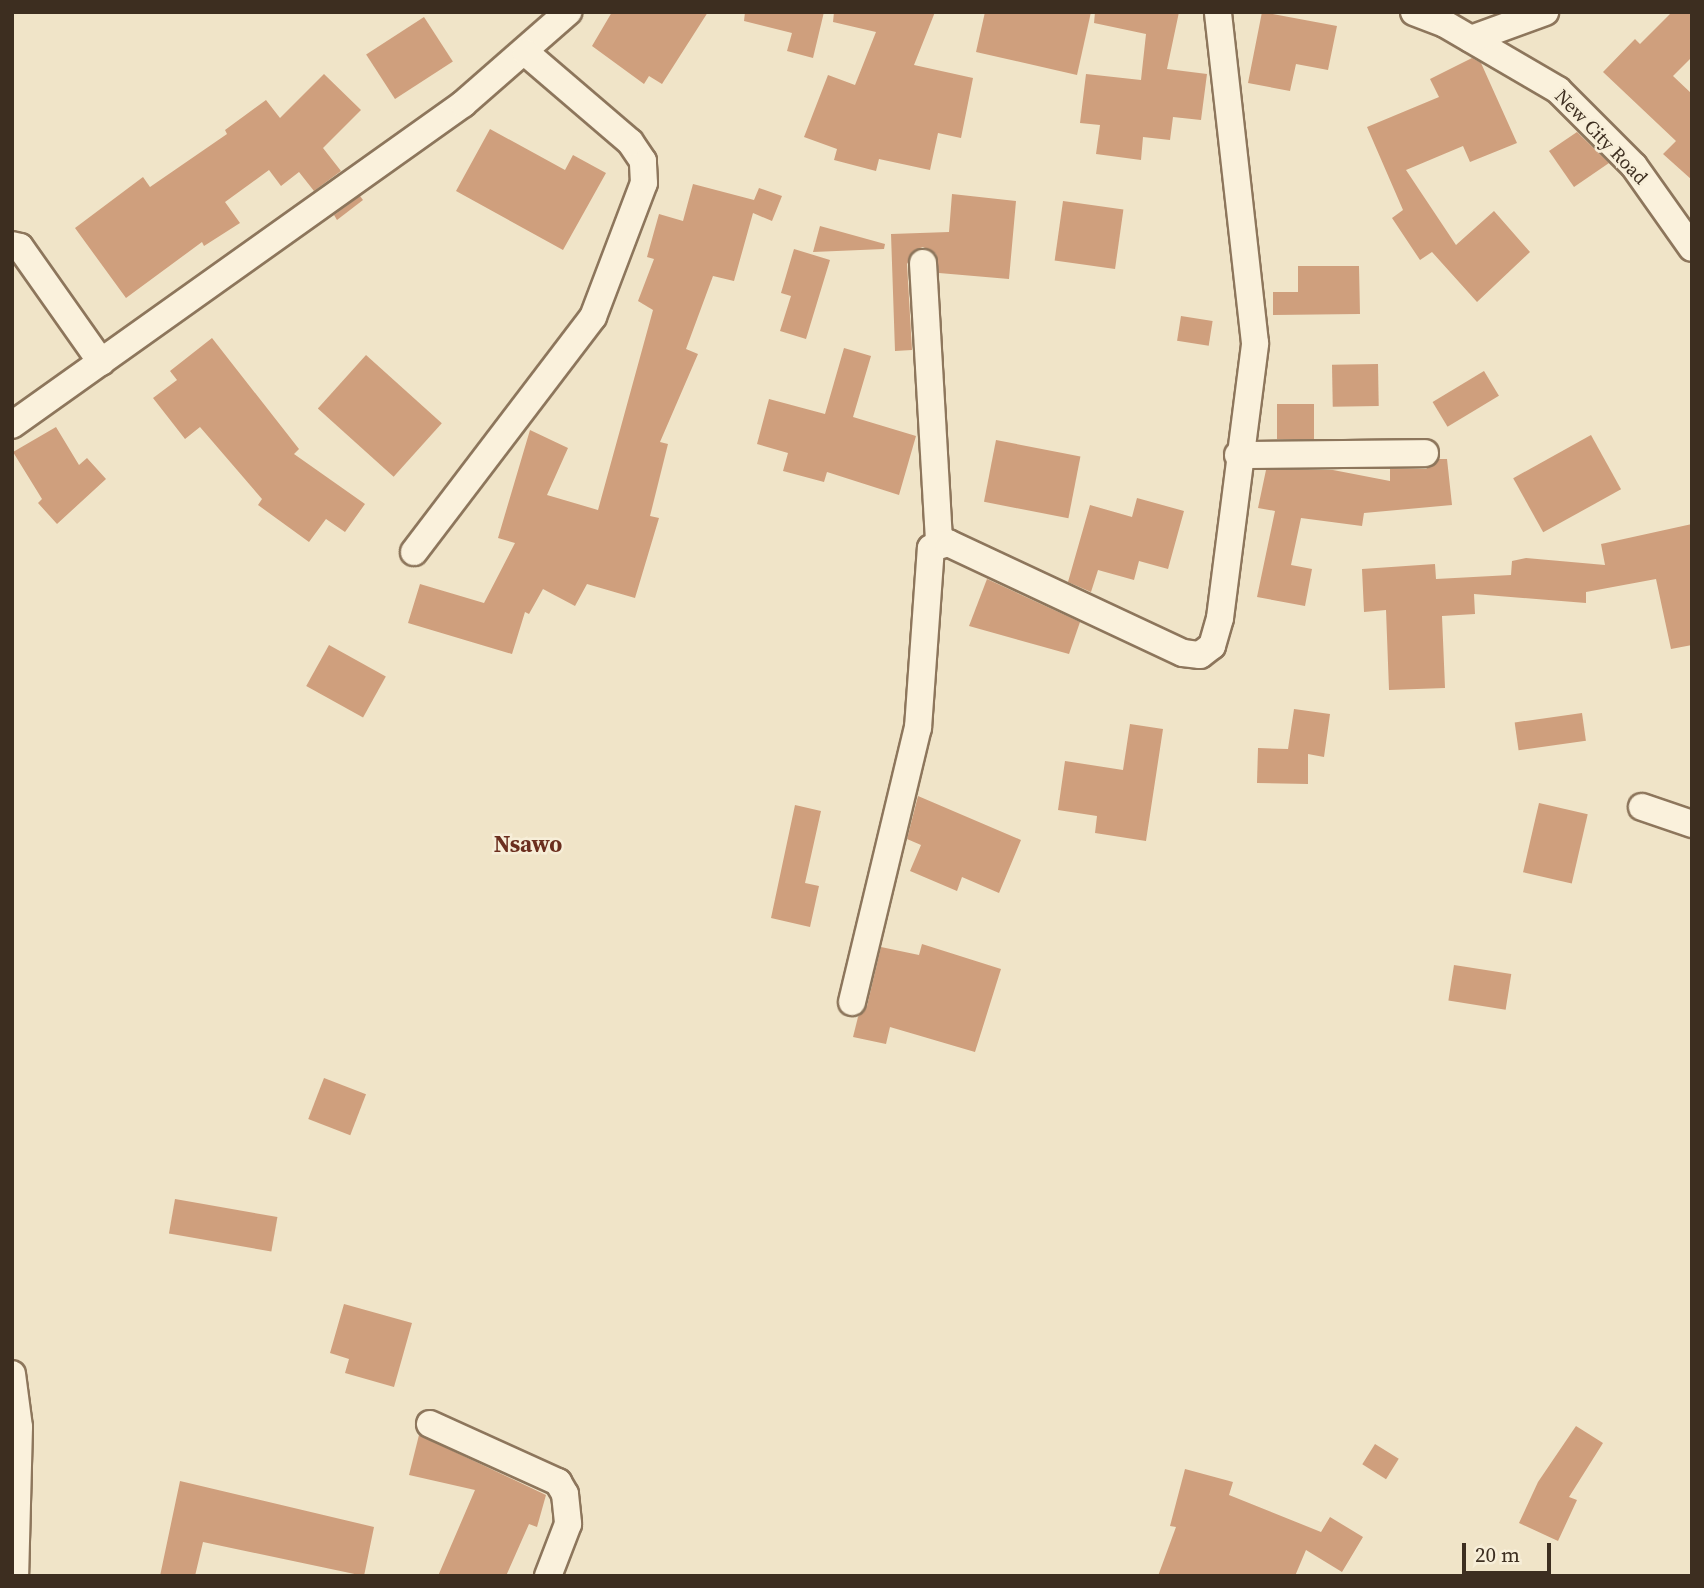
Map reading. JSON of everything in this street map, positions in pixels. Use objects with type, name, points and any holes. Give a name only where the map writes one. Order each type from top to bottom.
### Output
[{"type":"street","points":[[12,425],[463,104],[526,53],[568,12]]},
{"type":"street","points":[[852,1002],[914,752],[927,558],[939,544],[948,542],[1183,653],[1200,655],[1212,646],[1220,618],[1238,455],[1255,343],[1218,12]]},
{"type":"street","name":"New City Road","points":[[1414,12],[1454,18],[1471,39],[1558,90],[1634,166],[1692,248]]},
{"type":"street","points":[[1471,39],[1545,12]]},
{"type":"street","points":[[414,552],[593,317],[643,183],[643,161],[630,142],[526,53]]},
{"type":"street","points":[[12,245],[20,247],[101,362]]},
{"type":"street","points":[[923,263],[939,544]]},
{"type":"street","points":[[1238,455],[1425,453]]},
{"type":"street","points":[[1642,807],[1692,824]]},
{"type":"street","points":[[12,1374],[19,1427],[15,1576]]},
{"type":"street","points":[[430,1424],[558,1482],[565,1494],[568,1524],[548,1576]]},
{"type":"building","points":[[612,12],[708,12],[662,84],[649,76],[644,84],[592,46]]},
{"type":"building","points":[[745,12],[824,12],[813,58],[787,51],[792,33],[744,21]]},
{"type":"building","points":[[834,12],[935,12],[914,65],[973,78],[961,138],[938,133],[930,170],[879,159],[876,171],[834,160],[837,149],[804,137],[828,75],[855,85],[876,32],[833,22]]},
{"type":"building","points":[[985,12],[1091,12],[1077,75],[976,52]]},
{"type":"building","points":[[1095,12],[1179,12],[1167,69],[1207,74],[1201,120],[1173,117],[1170,140],[1143,137],[1141,160],[1096,154],[1100,125],[1080,123],[1086,74],[1141,80],[1146,34],[1094,23]]},
{"type":"building","points":[[1262,12],[1337,26],[1328,70],[1296,64],[1290,91],[1248,83]]},
{"type":"building","points":[[1672,12],[1692,12],[1692,57],[1673,76],[1692,94],[1692,180],[1663,154],[1676,141],[1603,72],[1635,39],[1640,44]]},
{"type":"building","points":[[424,17],[453,61],[395,99],[366,55]]},
{"type":"building","points":[[1472,58],[1481,63],[1517,143],[1470,162],[1463,146],[1406,170],[1456,245],[1494,211],[1530,252],[1477,302],[1432,252],[1420,260],[1392,218],[1403,210],[1367,127],[1439,97],[1430,79]]},
{"type":"building","points":[[324,74],[361,110],[323,148],[341,171],[314,191],[299,172],[281,186],[269,170],[225,202],[240,223],[204,246],[202,242],[126,298],[75,228],[143,177],[150,187],[227,134],[225,130],[266,100],[280,118]]},
{"type":"building","points":[[490,129],[565,170],[573,155],[606,173],[563,250],[456,191]]},
{"type":"building","points":[[1577,132],[1609,163],[1574,187],[1549,151]]},
{"type":"building","points":[[693,184],[754,200],[759,188],[782,196],[772,221],[753,213],[734,281],[713,276],[686,349],[698,354],[660,442],[668,444],[650,516],[659,518],[635,598],[587,584],[575,606],[543,589],[529,614],[525,612],[512,654],[408,623],[420,584],[484,603],[515,543],[498,538],[530,430],[568,448],[547,495],[598,510],[653,310],[638,301],[654,259],[647,257],[659,214],[683,221]]},
{"type":"building","points":[[952,194],[1016,201],[1009,279],[939,273],[936,254],[923,247],[915,250],[907,264],[912,350],[895,351],[891,234],[949,232]]},
{"type":"building","points":[[360,196],[363,200],[337,220],[334,215]]},
{"type":"building","points":[[1063,201],[1123,209],[1115,269],[1055,260]]},
{"type":"building","points":[[820,226],[885,244],[884,249],[813,252]]},
{"type":"building","points":[[794,249],[830,260],[806,339],[780,331],[791,296],[781,293]]},
{"type":"building","points":[[1298,266],[1359,266],[1360,314],[1273,315],[1273,292],[1298,292]]},
{"type":"building","points":[[1181,316],[1213,321],[1209,346],[1177,341]]},
{"type":"building","points":[[212,338],[299,449],[294,454],[365,504],[345,532],[326,519],[309,542],[258,505],[262,499],[200,427],[185,439],[153,398],[177,380],[170,371]]},
{"type":"building","points":[[844,348],[871,356],[853,417],[916,436],[899,495],[827,472],[824,482],[783,471],[788,453],[757,444],[769,399],[825,414]]},
{"type":"building","points":[[366,355],[442,423],[394,477],[318,409]]},
{"type":"building","points":[[1378,364],[1379,406],[1333,407],[1332,365]]},
{"type":"building","points":[[1484,371],[1499,396],[1448,427],[1433,402]]},
{"type":"building","points":[[1277,404],[1314,404],[1314,439],[1277,439]]},
{"type":"building","points":[[56,427],[79,465],[87,458],[106,479],[57,524],[38,503],[42,499],[13,452]]},
{"type":"building","points":[[1591,435],[1621,489],[1543,532],[1513,478]]},
{"type":"building","points":[[996,440],[1080,456],[1068,518],[984,502]]},
{"type":"building","points":[[1439,459],[1447,459],[1452,505],[1364,513],[1362,526],[1301,518],[1291,565],[1312,569],[1305,606],[1257,597],[1275,511],[1258,508],[1266,470],[1333,470],[1390,481],[1390,469],[1426,469]]},
{"type":"building","points":[[1137,498],[1184,511],[1168,569],[1139,561],[1134,580],[1098,570],[1091,592],[1068,582],[1090,505],[1132,517]]},
{"type":"building","points":[[1692,524],[1692,645],[1671,649],[1656,579],[1586,592],[1586,603],[1474,594],[1475,614],[1442,616],[1445,688],[1389,690],[1386,610],[1364,612],[1362,569],[1435,564],[1436,579],[1511,575],[1512,561],[1526,558],[1605,565],[1601,544]]},
{"type":"building","points":[[987,579],[1080,622],[1069,654],[969,626]]},
{"type":"building","points":[[329,645],[386,677],[363,718],[306,686]]},
{"type":"building","points":[[1294,709],[1330,714],[1324,757],[1308,754],[1308,784],[1257,783],[1258,748],[1288,749]]},
{"type":"building","points":[[1582,713],[1586,741],[1519,750],[1515,722]]},
{"type":"building","points":[[1130,724],[1163,729],[1146,841],[1095,833],[1097,816],[1058,810],[1065,761],[1123,770]]},
{"type":"building","points":[[918,796],[1021,840],[999,893],[962,877],[957,891],[910,871],[921,845],[907,839]]},
{"type":"building","points":[[1539,803],[1588,814],[1572,883],[1523,872]]},
{"type":"building","points":[[795,805],[821,811],[805,883],[819,886],[810,927],[771,918]]},
{"type":"building","points":[[922,944],[1001,969],[975,1052],[890,1027],[886,1044],[853,1037],[858,1017],[867,1006],[881,947],[919,955]]},
{"type":"building","points":[[1454,965],[1511,974],[1506,1010],[1448,1001]]},
{"type":"building","points":[[324,1078],[366,1094],[350,1135],[308,1119]]},
{"type":"building","points":[[175,1199],[277,1217],[271,1252],[169,1233]]},
{"type":"building","points":[[344,1304],[412,1323],[394,1387],[345,1373],[349,1359],[330,1353]]},
{"type":"building","points":[[1576,1426],[1603,1443],[1569,1497],[1577,1500],[1558,1541],[1519,1523],[1538,1482]]},
{"type":"building","points":[[419,1435],[546,1495],[537,1527],[529,1524],[506,1576],[438,1576],[475,1490],[409,1475]]},
{"type":"building","points":[[1375,1444],[1399,1459],[1386,1479],[1362,1464]]},
{"type":"building","points":[[1185,1469],[1233,1482],[1229,1495],[1321,1532],[1330,1517],[1363,1537],[1342,1572],[1306,1550],[1295,1576],[1158,1576],[1176,1527],[1170,1526]]},
{"type":"building","points":[[180,1481],[374,1527],[364,1576],[203,1542],[195,1576],[160,1576]]},
{"type":"district","name":"Nsawo","points":[[528,844]]}]
